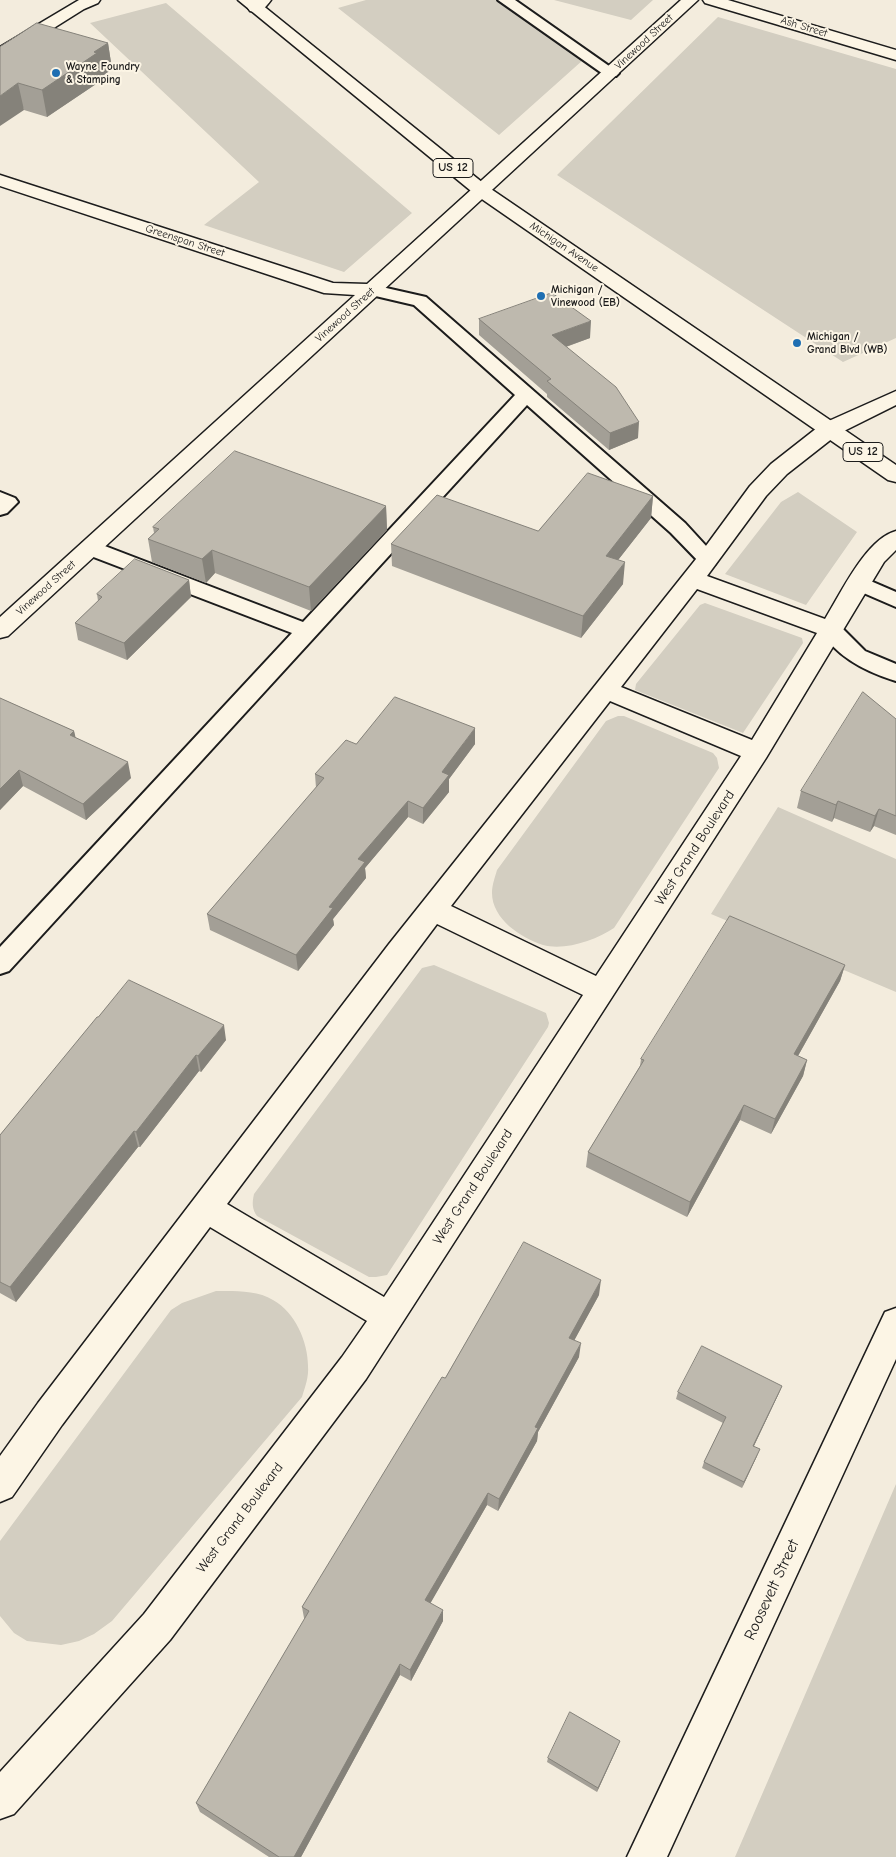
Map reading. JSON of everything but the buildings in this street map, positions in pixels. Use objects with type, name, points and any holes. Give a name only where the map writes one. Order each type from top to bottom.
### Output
[{"type":"street","points":[[0,54],[78,6],[92,0]]},
{"type":"street","name":"Vinewood Street","points":[[0,630],[690,0]]},
{"type":"street","name":"Ash Street","points":[[711,0],[896,55]]},
{"type":"street","name":"Michigan Avenue","points":[[255,3],[482,191],[896,475]]},
{"type":"street","name":"Greenspan Street","points":[[0,180],[331,289],[373,290]]},
{"type":"street","points":[[0,1485],[50,1414],[432,909],[700,569],[758,490],[779,469],[830,429],[896,397]]},
{"type":"street","name":"West Grand Boulevard","points":[[0,1800],[157,1627],[354,1368],[757,752],[875,557],[896,538]]},
{"type":"street","points":[[700,569],[831,630]]},
{"type":"street","points":[[605,690],[757,752]]},
{"type":"street","points":[[432,909],[601,991]]},
{"type":"street","points":[[206,1208],[389,1317]]},
{"type":"street","name":"Roosevelt Street","points":[[647,1857],[896,1323]]},
{"type":"lane","points":[[505,0],[611,73]]},
{"type":"lane","points":[[373,290],[420,301],[678,528],[700,569]]},
{"type":"lane","points":[[0,964],[526,394]]},
{"type":"lane","points":[[0,498],[8,502],[0,509]]},
{"type":"lane","points":[[90,548],[308,631]]},
{"type":"lane","points":[[859,584],[896,600]]},
{"type":"lane","points":[[831,630],[857,656],[896,673]]},
{"type":"shaded area","points":[[366,0],[496,0],[583,60],[499,135],[338,8]]},
{"type":"shaded area","points":[[554,0],[653,0],[631,20]]},
{"type":"shaded area","points":[[166,3],[412,213],[344,272],[204,225],[259,182],[90,23]]},
{"type":"shaded area","points":[[718,17],[896,69],[896,338],[843,362],[557,175]]},
{"type":"shaded area","points":[[798,492],[857,532],[806,605],[725,574],[781,502]]},
{"type":"shaded area","points":[[705,603],[802,638],[803,643],[743,733],[635,690],[636,684],[700,605]]},
{"type":"shaded area","points":[[618,716],[624,716],[713,753],[717,758],[719,768],[614,928],[598,937],[561,947],[534,942],[509,926],[497,911],[492,893],[497,870],[606,721]]},
{"type":"shaded area","points":[[778,807],[896,859],[896,992],[711,914]]},
{"type":"shaded area","points":[[434,965],[546,1013],[549,1023],[387,1275],[369,1277],[257,1216],[253,1206],[254,1194],[422,968]]},
{"type":"shaded area","points":[[216,1291],[260,1294],[281,1305],[288,1312],[299,1328],[306,1347],[308,1374],[302,1397],[112,1621],[94,1634],[79,1641],[61,1645],[27,1641],[14,1633],[0,1616],[0,1541],[171,1310],[182,1303]]},
{"type":"shaded area","points":[[896,1484],[896,1857],[735,1857]]},
{"type":"place","name":"Wayne Foundry & Stamping","points":[[56,73]]},
{"type":"place","name":"Michigan / Vinewood (EB)","points":[[541,296]]},
{"type":"place","name":"Michigan / Grand Blvd (WB)","points":[[797,343]]}]
